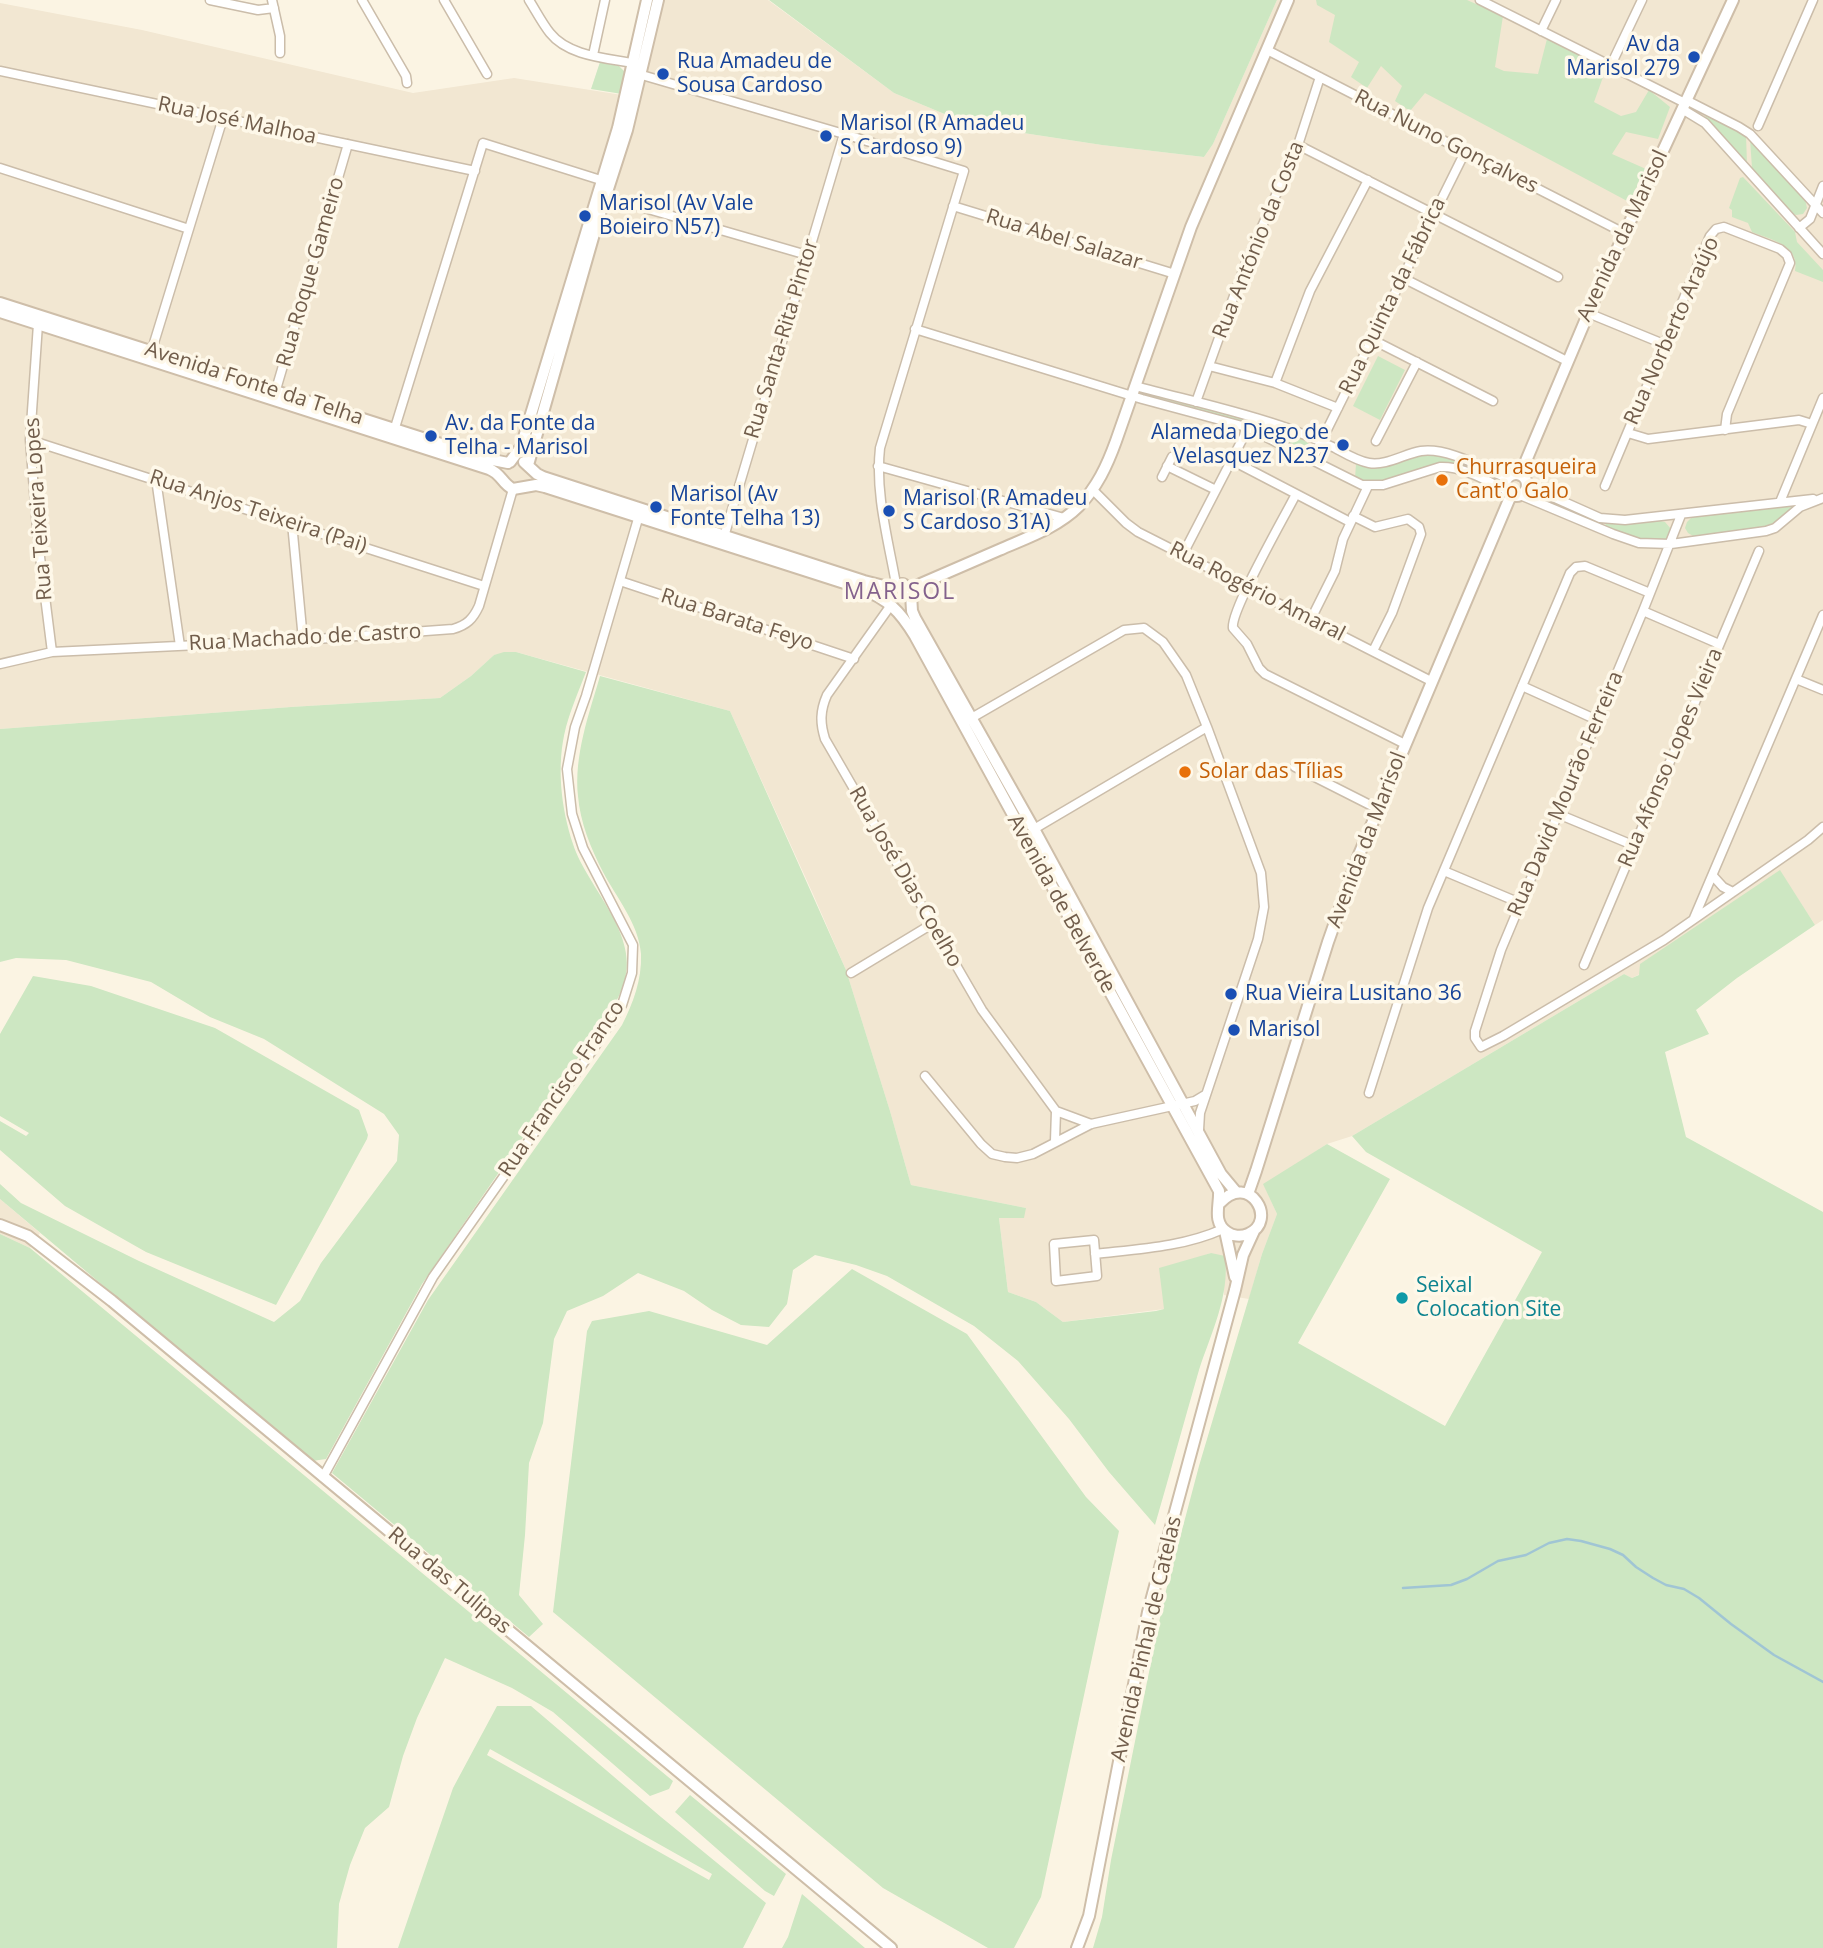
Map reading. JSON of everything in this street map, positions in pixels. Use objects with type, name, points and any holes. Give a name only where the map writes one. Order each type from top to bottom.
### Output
[{"type":"street","points":[[210,0],[258,10],[273,4],[280,36],[280,53]]},
{"type":"street","points":[[362,0],[406,76],[407,83]]},
{"type":"street","points":[[444,0],[487,74]]},
{"type":"street","points":[[529,0],[556,40],[570,48],[964,171],[880,448],[880,493],[893,585]]},
{"type":"street","points":[[593,55],[605,0]]},
{"type":"street","points":[[637,69],[648,0]]},
{"type":"street","points":[[502,478],[503,470],[521,447],[606,182],[618,128],[658,0]]},
{"type":"street","points":[[910,594],[903,584],[893,585],[886,593],[891,605],[904,607],[910,594],[1042,532],[1077,508],[1093,490],[1108,464],[1191,227],[1288,0]]},
{"type":"street","points":[[1480,0],[1684,104],[1740,127],[1750,134],[1823,213]]},
{"type":"street","points":[[1541,31],[1556,0]]},
{"type":"street","points":[[1611,65],[1642,0]]},
{"type":"street","name":"Avenida da Marisol","points":[[1242,1193],[1328,942],[1378,809],[1514,488],[1525,479],[1520,475],[1588,313],[1733,0]]},
{"type":"street","points":[[1758,126],[1813,0]]},
{"type":"street","name":"Rua Nuno Gonçalves","points":[[1267,50],[1624,233]]},
{"type":"street","name":"Rua José Malhoa","points":[[0,71],[475,171]]},
{"type":"street","name":"Rua António da Costa","points":[[1196,402],[1245,265],[1298,145],[1320,77]]},
{"type":"street","points":[[1684,104],[1705,122],[1823,254]]},
{"type":"street","points":[[150,355],[223,118]]},
{"type":"street","name":"Rua Santa-Rita Pintor","points":[[723,540],[844,134]]},
{"type":"street","points":[[394,434],[483,143],[606,182]]},
{"type":"street","name":"Rua Roque Gameiro","points":[[275,395],[348,144]]},
{"type":"street","points":[[1298,145],[1559,277]]},
{"type":"street","name":"Rua Quinta da Fábrica","points":[[1312,460],[1465,152]]},
{"type":"street","points":[[0,168],[189,229]]},
{"type":"street","points":[[1275,383],[1310,292],[1368,180]]},
{"type":"street","points":[[1799,228],[1810,219],[1823,186]]},
{"type":"street","points":[[601,195],[807,255]]},
{"type":"street","points":[[518,488],[530,480],[529,467],[601,195]]},
{"type":"street","name":"Rua Abel Salazar","points":[[953,206],[1175,274]]},
{"type":"street","name":"Rua Norberto Araújo","points":[[1605,486],[1710,236],[1716,229],[1724,227],[1780,249],[1787,255],[1790,263],[1727,414],[1725,430]]},
{"type":"street","points":[[1402,278],[1567,361]]},
{"type":"street","name":"Avenida Fonte da Telha","points":[[0,303],[394,434],[494,470],[505,483],[518,488],[536,485],[640,513]]},
{"type":"street","name":"Avenida Fonte da Telha","points":[[0,312],[150,355]]},
{"type":"street","points":[[1588,313],[1666,345]]},
{"type":"street","name":"Rua Teixeira Lopes","points":[[38,324],[30,440],[37,541],[52,652]]},
{"type":"street","points":[[915,329],[1134,390],[1196,402],[1276,424],[1321,441],[1362,462],[1380,464],[1424,451],[1440,452],[1453,456],[1514,488],[1629,541],[1652,545],[1671,544],[1771,530],[1800,507],[1823,498],[1681,515],[1609,520],[1514,488],[1461,469],[1447,467],[1383,485],[1368,486],[1354,482],[1246,427],[1142,399],[1134,390]]},
{"type":"street","points":[[1371,339],[1493,401]]},
{"type":"street","points":[[1376,441],[1417,362]]},
{"type":"street","points":[[1209,366],[1275,383],[1338,408]]},
{"type":"street","points":[[1780,502],[1823,398]]},
{"type":"street","points":[[1628,433],[1648,439],[1799,420],[1812,424]]},
{"type":"street","points":[[1183,554],[1244,436],[1246,427]]},
{"type":"street","name":"Avenida Fonte da Telha","points":[[394,434],[488,459],[509,462],[519,460],[543,477],[860,588],[891,605]]},
{"type":"street","name":"Rua Anjos Teixeira (Pai)","points":[[30,440],[484,586]]},
{"type":"street","points":[[1162,477],[1172,457]]},
{"type":"street","points":[[1231,460],[1352,519],[1375,527],[1408,519],[1419,527],[1421,534],[1392,612],[1373,652]]},
{"type":"street","points":[[878,466],[1064,518]]},
{"type":"street","points":[[1167,466],[1216,491]]},
{"type":"street","points":[[156,479],[180,646]]},
{"type":"street","points":[[1311,619],[1335,571],[1343,539],[1368,486]]},
{"type":"street","name":"Rua Machado de Castro","points":[[0,664],[52,652],[303,640],[462,627],[475,615],[518,488]]},
{"type":"street","name":"Rua Rogério Amaral","points":[[1093,490],[1131,527],[1432,681]]},
{"type":"street","points":[[1296,494],[1247,587],[1232,625],[1247,644],[1262,671],[1405,744]]},
{"type":"street","name":"Rua Francisco Franco","points":[[323,1477],[433,1277],[622,1005],[632,973],[633,945],[583,848],[572,814],[567,769],[575,727],[640,513]]},
{"type":"street","name":"Rua David Mourão Ferreira","points":[[1681,515],[1501,950],[1478,1019],[1475,1038],[1481,1047],[1629,962],[1694,918]]},
{"type":"street","points":[[292,523],[303,640]]},
{"type":"street","name":"Avenida Fonte da Telha","points":[[723,540],[864,581],[884,586],[893,585]]},
{"type":"street","name":"Rua Afonso Lopes Vieira","points":[[1584,965],[1759,551]]},
{"type":"street","points":[[1369,1093],[1419,931],[1570,573],[1580,566],[1590,568],[1650,593]]},
{"type":"street","name":"Rua Barata Feyo","points":[[620,581],[854,659]]},
{"type":"street","name":"Avenida de Belverde","points":[[910,594],[915,618],[967,721],[1178,1105],[1199,1131],[1221,1174],[1242,1193],[1257,1201],[1261,1213],[1255,1229]]},
{"type":"street","name":"Avenida de Belverde","points":[[891,605],[915,636],[1034,829],[1178,1105],[1219,1191],[1217,1217],[1224,1230],[1236,1290]]},
{"type":"street","name":"Rua José Dias Coelho","points":[[891,605],[827,695],[821,708],[825,739],[982,1010],[1056,1111]]},
{"type":"street","points":[[1643,611],[1719,644]]},
{"type":"street","points":[[1694,918],[1823,615]]},
{"type":"street","points":[[967,721],[1124,630],[1144,628],[1163,642],[1186,675],[1261,873],[1264,907],[1258,939],[1205,1095],[1199,1131]]},
{"type":"street","points":[[1796,679],[1823,690]]},
{"type":"street","points":[[1522,686],[1597,720]]},
{"type":"street","points":[[1034,829],[1207,727]]},
{"type":"street","points":[[1295,767],[1378,809]]},
{"type":"street","points":[[1558,814],[1635,846]]},
{"type":"street","points":[[1694,918],[1823,827]]},
{"type":"street","points":[[1444,871],[1520,903]]},
{"type":"street","points":[[1713,876],[1723,887],[1733,892]]},
{"type":"street","points":[[851,973],[932,924]]},
{"type":"street","points":[[925,1076],[992,1154],[1017,1158],[1033,1154],[1091,1124],[1195,1101],[1205,1095]]},
{"type":"street","points":[[1055,1141],[1056,1111],[1091,1124]]},
{"type":"street","points":[[1220,1203],[1227,1196],[1242,1193]]},
{"type":"street","name":"Rua das Tulipas","points":[[0,1225],[28,1236],[43,1246],[891,1948]]},
{"type":"street","points":[[1096,1254],[1167,1246],[1202,1239],[1224,1230],[1240,1236],[1255,1229]]},
{"type":"street","name":"Avenida Pinhal de Catelas","points":[[1077,1948],[1089,1916],[1148,1612],[1236,1290],[1243,1255],[1255,1229]]},
{"type":"street","points":[[1094,1240],[1096,1254],[1097,1276],[1056,1281],[1054,1244],[1094,1240]]},
{"type":"shaded area","points":[[643,0],[768,0],[894,93],[971,125],[1204,157],[1213,144],[1277,0],[1823,0],[1823,920],[1815,925],[1780,871],[1640,974],[1632,978],[1624,974],[1352,1136],[1327,1144],[1264,1185],[1277,1214],[1249,1299],[1224,1295],[1224,1272],[1211,1253],[1188,1261],[1164,1309],[1063,1322],[1036,1302],[1008,1292],[999,1218],[1026,1208],[911,1185],[846,970],[730,711],[516,652],[494,655],[471,676],[440,698],[0,729],[0,3],[142,30],[413,93],[514,78],[622,95]]},
{"type":"shaded area","points":[[0,1199],[40,1233],[30,1248],[0,1234]]},
{"type":"green space","points":[[769,0],[1277,0],[1213,144],[1204,157],[971,125],[894,93]]},
{"type":"green space","points":[[1316,0],[1467,0],[1503,16],[1495,67],[1504,71],[1538,74],[1547,39],[1607,66],[1594,102],[1621,116],[1636,112],[1649,90],[1670,107],[1658,139],[1626,132],[1612,154],[1646,169],[1629,202],[1425,93],[1410,111],[1395,101],[1402,86],[1381,66],[1367,88],[1351,77],[1359,62],[1329,42],[1335,15],[1317,5]]},
{"type":"green space","points":[[600,62],[619,66],[624,71],[622,94],[591,89]]},
{"type":"green space","points":[[1707,114],[1746,135],[1747,164],[1705,117]]},
{"type":"green space","points":[[1750,139],[1805,199],[1807,208],[1803,214],[1791,213],[1752,168]]},
{"type":"green space","points":[[1743,177],[1795,232],[1797,242],[1823,270],[1823,282],[1795,271],[1795,262],[1789,249],[1752,232],[1748,223],[1732,217],[1732,210],[1729,208],[1740,178]]},
{"type":"green space","points":[[1378,356],[1405,370],[1380,420],[1353,406]]},
{"type":"green space","points":[[1143,392],[1261,424],[1303,440],[1312,447],[1308,453],[1304,452],[1249,423],[1142,395]]},
{"type":"green space","points":[[1428,454],[1451,458],[1491,475],[1490,477],[1453,463],[1428,466],[1379,481],[1355,478],[1356,464],[1384,466]]},
{"type":"green space","points":[[1798,503],[1768,526],[1693,536],[1685,528],[1692,517]]},
{"type":"green space","points":[[1665,522],[1671,529],[1666,540],[1642,540],[1605,526],[1606,523],[1623,525]]},
{"type":"green space","points":[[516,652],[586,672],[570,713],[563,741],[563,801],[569,830],[580,861],[610,912],[625,948],[627,967],[623,986],[609,1012],[422,1284],[326,1459],[312,1461],[0,1199],[0,1184],[21,1203],[139,1261],[274,1322],[300,1301],[321,1263],[397,1161],[399,1135],[384,1114],[264,1039],[210,1017],[151,982],[66,960],[16,958],[0,962],[0,729],[440,698],[471,676],[494,655]]},
{"type":"green space","points":[[600,676],[730,711],[846,970],[911,1185],[1026,1208],[1024,1218],[999,1218],[1008,1292],[1036,1302],[1063,1322],[1156,1311],[1164,1309],[1159,1268],[1211,1253],[1225,1256],[1222,1300],[1155,1525],[1018,1361],[974,1326],[887,1276],[815,1255],[793,1270],[787,1304],[769,1327],[741,1325],[684,1291],[638,1273],[603,1296],[567,1311],[554,1339],[543,1423],[529,1463],[519,1595],[543,1624],[529,1637],[332,1473],[428,1300],[622,1025],[633,1000],[640,973],[639,943],[632,921],[590,845],[578,796],[580,750]]},
{"type":"green space","points":[[1780,870],[1815,925],[1737,978],[1696,1010],[1709,1034],[1665,1052],[1686,1137],[1823,1212],[1823,1948],[1093,1948],[1102,1917],[1164,1598],[1199,1466],[1262,1254],[1277,1214],[1263,1184],[1327,1144],[1390,1179],[1298,1343],[1445,1426],[1542,1252],[1366,1152],[1352,1136],[1624,974],[1632,978],[1639,975],[1640,964]]},
{"type":"green space","points":[[33,976],[91,986],[215,1028],[359,1110],[367,1139],[276,1305],[146,1252],[65,1206],[0,1150],[0,1121],[26,1136],[29,1133],[0,1116],[0,1034]]},
{"type":"green space","points":[[0,1234],[30,1248],[673,1781],[669,1789],[650,1796],[553,1712],[512,1688],[445,1658],[417,1718],[389,1807],[365,1828],[350,1865],[339,1904],[337,1948],[0,1948]]},
{"type":"green space","points":[[852,1269],[967,1334],[1086,1497],[1119,1531],[1041,1897],[1014,1948],[988,1948],[883,1888],[553,1612],[587,1331],[592,1321],[649,1311],[767,1345]]},
{"type":"green space","points":[[497,1706],[531,1706],[766,1903],[743,1948],[398,1948],[453,1788]],"holes":[[[490,1749],[712,1874],[709,1880],[487,1755]]]},
{"type":"green space","points":[[690,1795],[786,1874],[774,1896],[675,1812]]},
{"type":"green space","points":[[802,1894],[865,1948],[782,1948]]},
{"type":"waterway","points":[[1403,1588],[1451,1585],[1498,1561],[1526,1555],[1549,1543],[1567,1539],[1581,1541],[1623,1555],[1653,1578],[1666,1585],[1684,1589],[1774,1655],[1823,1682]]},
{"type":"place","name":"Av da Marisol 279","points":[[1694,57]]},
{"type":"place","name":"Rua Amadeu de Sousa Cardoso","points":[[663,74]]},
{"type":"place","name":"Marisol (R Amadeu S Cardoso 9)","points":[[826,136]]},
{"type":"place","name":"Marisol (Av Vale Boieiro N57)","points":[[585,216]]},
{"type":"place","name":"Av. da Fonte da Telha - Marisol","points":[[431,436]]},
{"type":"place","name":"Alameda Diego de Velasquez N237","points":[[1343,445]]},
{"type":"place","name":"Churrasqueira Cant'o Galo","points":[[1442,480]]},
{"type":"place","name":"Marisol (Av Fonte Telha 13)","points":[[656,507]]},
{"type":"place","name":"Marisol (R Amadeu S Cardoso 31A)","points":[[889,511]]},
{"type":"place","name":"Solar das Tílias","points":[[1185,772]]},
{"type":"place","name":"Rua Vieira Lusitano 36","points":[[1231,994]]},
{"type":"place","name":"Marisol","points":[[1234,1030]]},
{"type":"place","name":"Seixal Colocation Site","points":[[1402,1298]]},
{"type":"district","name":"MARISOL","points":[[900,592]]}]
